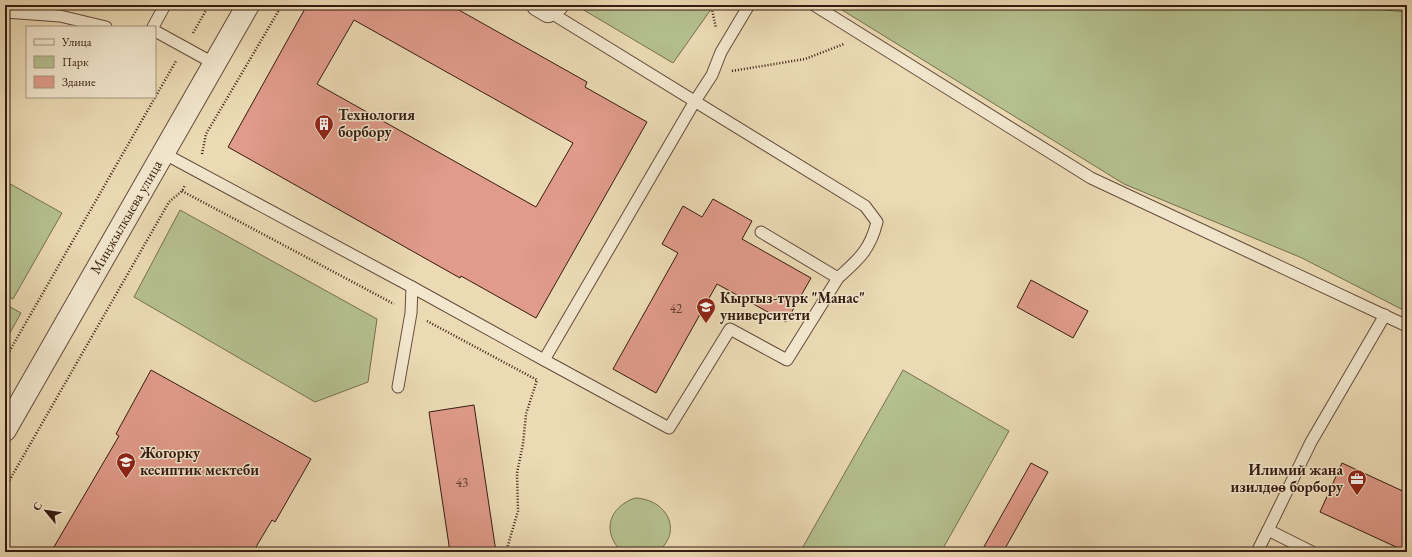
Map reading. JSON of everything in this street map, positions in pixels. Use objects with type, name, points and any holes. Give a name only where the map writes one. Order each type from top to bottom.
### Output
[{"type":"street","name":"Миңжылкыева улица","points":[[5,430],[248,5]]},
{"type":"lane","points":[[154,26],[166,5]]},
{"type":"lane","points":[[544,360],[695,101],[712,75],[720,52],[749,5]]},
{"type":"lane","points":[[814,5],[1091,178],[1407,326]]},
{"type":"lane","points":[[164,153],[669,428],[730,329],[787,360],[838,278],[862,256],[873,236],[877,222],[865,206],[547,7]]},
{"type":"lane","points":[[5,12],[60,16],[102,26]]},
{"type":"lane","points":[[156,32],[215,64]]},
{"type":"lane","points":[[761,232],[838,278]]},
{"type":"lane","points":[[398,387],[411,313],[412,287]]},
{"type":"lane","points":[[1257,552],[1311,442],[1385,315]]},
{"type":"lane","points":[[1268,530],[1312,552]]},
{"type":"path","points":[[156,97],[209,5]]},
{"type":"path","points":[[5,488],[169,202],[182,191],[202,153],[206,134],[282,5]]},
{"type":"path","points":[[712,75],[805,59],[864,36]]},
{"type":"path","points":[[5,359],[156,98]]},
{"type":"path","points":[[182,191],[538,380],[526,414],[523,444],[517,473],[518,512],[506,552]]},
{"type":"green space","points":[[586,5],[714,5],[673,63],[582,9]]},
{"type":"green space","points":[[834,5],[1334,5],[1407,12],[1407,312],[1302,258],[1124,184]]},
{"type":"green space","points":[[5,181],[62,213],[13,299],[5,295]]},
{"type":"green space","points":[[180,210],[377,319],[368,382],[315,402],[134,297]]},
{"type":"green space","points":[[5,304],[21,313],[5,342]]},
{"type":"green space","points":[[903,370],[1009,431],[941,552],[800,552]]},
{"type":"green space","points":[[635,498],[656,504],[663,510],[668,518],[670,526],[669,535],[665,544],[657,552],[622,552],[615,544],[610,528],[614,514],[619,507]]},
{"type":"building","name":"Технология борбору","points":[[307,5],[450,5],[587,82],[585,87],[647,122],[536,318],[461,276],[460,278],[228,147]],"holes":[[[354,20],[573,143],[536,207],[317,84]]]},
{"type":"building","points":[[713,199],[752,221],[742,239],[811,278],[786,322],[717,284],[656,393],[613,369],[678,253],[662,244],[683,206],[702,217]]},
{"type":"building","points":[[1031,280],[1088,311],[1073,338],[1017,307]]},
{"type":"building","points":[[151,370],[311,459],[275,522],[272,520],[253,552],[51,552],[119,436],[116,434]]},
{"type":"building","points":[[474,405],[496,552],[450,552],[429,412]]},
{"type":"building","points":[[1031,463],[1048,472],[1003,552],[981,552]]},
{"type":"building","points":[[1342,463],[1407,493],[1407,552],[1320,512]]},
{"type":"place","name":"Технология борбору","points":[[324,141]]},
{"type":"place","name":"Кыргыз-түрк \"Манас\" университети","points":[[706,324]]},
{"type":"place","name":"Жогорку кесиптик мектеби","points":[[126,479]]},
{"type":"place","name":"Илимий жана изилдөө борбору","points":[[1357,496]]}]
